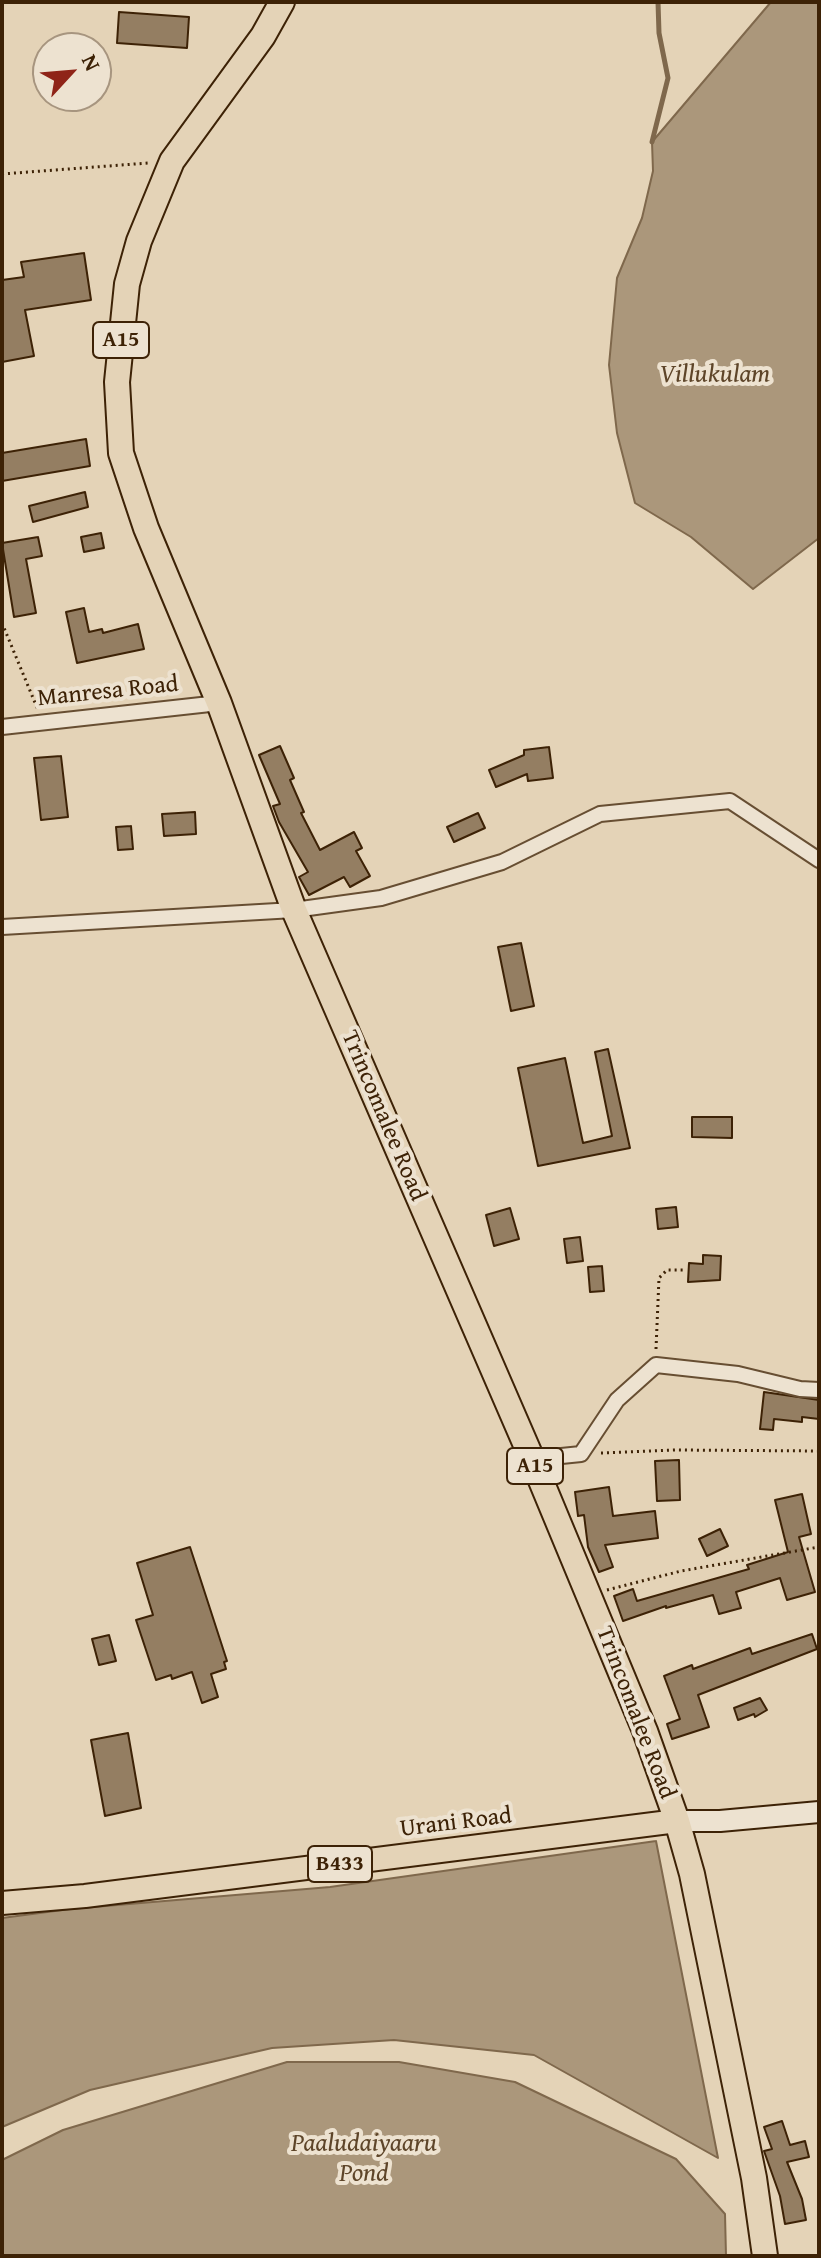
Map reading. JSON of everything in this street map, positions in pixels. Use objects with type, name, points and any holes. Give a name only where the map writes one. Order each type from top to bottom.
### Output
[{"type":"highway","name":"Trincomalee Road","points":[[282,2],[263,36],[172,161],[139,241],[127,284],[117,382],[121,453],[146,528],[219,703],[294,910],[532,1459],[629,1690],[677,1821],[704,1929],[754,2178],[765,2256]]},
{"type":"main road","points":[[677,1821],[720,1821],[819,1812]]},
{"type":"main road","name":"Urani Road","points":[[2,1903],[85,1896],[677,1821]]},
{"type":"street","name":"Manresa Road","points":[[2,727],[219,703]]},
{"type":"street","points":[[2,927],[294,910],[381,898],[502,862],[600,814],[716,802],[730,801],[819,860]]},
{"type":"street","points":[[532,1459],[581,1454],[617,1400],[656,1365],[738,1374],[800,1389],[819,1390]]},
{"type":"path","points":[[2,174],[172,161]]},
{"type":"path","points":[[2,623],[42,721]]},
{"type":"path","points":[[656,1365],[659,1278],[667,1270],[683,1270]]},
{"type":"path","points":[[581,1454],[675,1450],[819,1451]]},
{"type":"path","points":[[588,1595],[681,1571],[819,1547]]},
{"type":"water","name":"Villukulam","points":[[771,2],[819,2],[819,538],[753,589],[691,537],[635,503],[617,433],[609,365],[617,278],[642,218],[653,171],[652,142]]},
{"type":"water","points":[[656,1841],[718,2158],[534,2055],[394,2040],[272,2048],[90,2090],[2,2127],[2,1918],[70,1909],[330,1887]]},
{"type":"water","name":"Paaludaiyaaru Pond","points":[[287,2062],[399,2062],[515,2082],[676,2159],[725,2214],[726,2256],[2,2256],[2,2160],[63,2130]]},
{"type":"building","points":[[119,12],[189,17],[187,48],[117,43]]},
{"type":"building","points":[[84,253],[91,300],[25,310],[34,356],[2,362],[2,280],[24,277],[21,262]]},
{"type":"building","points":[[86,439],[90,466],[2,481],[2,453]]},
{"type":"building","points":[[85,492],[88,507],[33,522],[29,506]]},
{"type":"building","points":[[101,533],[104,548],[84,552],[81,537]]},
{"type":"building","points":[[38,537],[42,556],[26,559],[36,613],[14,617],[2,543]]},
{"type":"building","points":[[84,608],[89,632],[102,629],[103,633],[138,624],[144,649],[77,663],[66,612]]},
{"type":"building","points":[[280,746],[294,778],[290,780],[304,812],[301,813],[320,850],[354,832],[362,848],[356,851],[370,876],[350,887],[344,877],[309,895],[299,877],[308,872],[279,822],[273,806],[280,804],[259,755]]},
{"type":"building","points":[[549,747],[553,778],[528,781],[527,774],[496,787],[489,770],[524,755],[524,750]]},
{"type":"building","points":[[61,756],[68,817],[41,820],[34,758]]},
{"type":"building","points":[[195,812],[196,834],[164,836],[162,814]]},
{"type":"building","points":[[478,813],[485,828],[454,842],[447,827]]},
{"type":"building","points":[[131,826],[133,849],[118,850],[116,827]]},
{"type":"building","points":[[521,943],[534,1006],[511,1011],[498,947]]},
{"type":"building","points":[[608,1049],[630,1148],[538,1166],[518,1068],[565,1058],[583,1143],[612,1136],[595,1052]]},
{"type":"building","points":[[692,1117],[732,1117],[732,1138],[692,1137]]},
{"type":"building","points":[[676,1207],[678,1227],[658,1229],[656,1209]]},
{"type":"building","points":[[510,1208],[519,1239],[494,1246],[486,1215]]},
{"type":"building","points":[[580,1237],[583,1261],[567,1263],[564,1239]]},
{"type":"building","points":[[703,1255],[721,1256],[720,1280],[688,1282],[689,1263],[703,1264]]},
{"type":"building","points":[[602,1266],[604,1291],[590,1292],[588,1267]]},
{"type":"building","points":[[764,1392],[819,1400],[819,1419],[802,1417],[802,1422],[774,1419],[773,1430],[760,1429]]},
{"type":"building","points":[[679,1460],[680,1500],[657,1501],[655,1461]]},
{"type":"building","points":[[609,1487],[613,1516],[655,1511],[658,1538],[605,1545],[613,1567],[599,1572],[588,1547],[584,1515],[578,1516],[575,1492]]},
{"type":"building","points":[[802,1494],[811,1534],[799,1537],[815,1592],[787,1600],[780,1578],[736,1592],[741,1608],[719,1614],[713,1595],[666,1606],[623,1621],[614,1596],[633,1589],[637,1601],[749,1569],[747,1565],[788,1552],[775,1500]]},
{"type":"building","points":[[720,1529],[728,1546],[707,1556],[699,1539]]},
{"type":"building","points":[[190,1547],[227,1661],[224,1662],[226,1669],[211,1674],[218,1697],[202,1703],[192,1672],[172,1679],[171,1675],[156,1680],[136,1620],[153,1615],[137,1563]]},
{"type":"building","points":[[812,1634],[817,1649],[698,1695],[709,1727],[672,1739],[667,1724],[680,1719],[664,1676],[750,1648],[752,1654]]},
{"type":"building","points":[[109,1635],[116,1661],[99,1665],[92,1639]]},
{"type":"building","points":[[760,1698],[767,1710],[755,1717],[754,1714],[738,1720],[734,1708]]},
{"type":"building","points":[[128,1733],[141,1808],[105,1816],[91,1740]]},
{"type":"building","points":[[782,2121],[790,2145],[805,2141],[809,2157],[787,2162],[802,2199],[806,2220],[785,2224],[780,2196],[764,2151],[772,2149],[764,2127]]},
{"type":"waterway","points":[[652,142],[668,78],[659,33],[658,2]]}]
